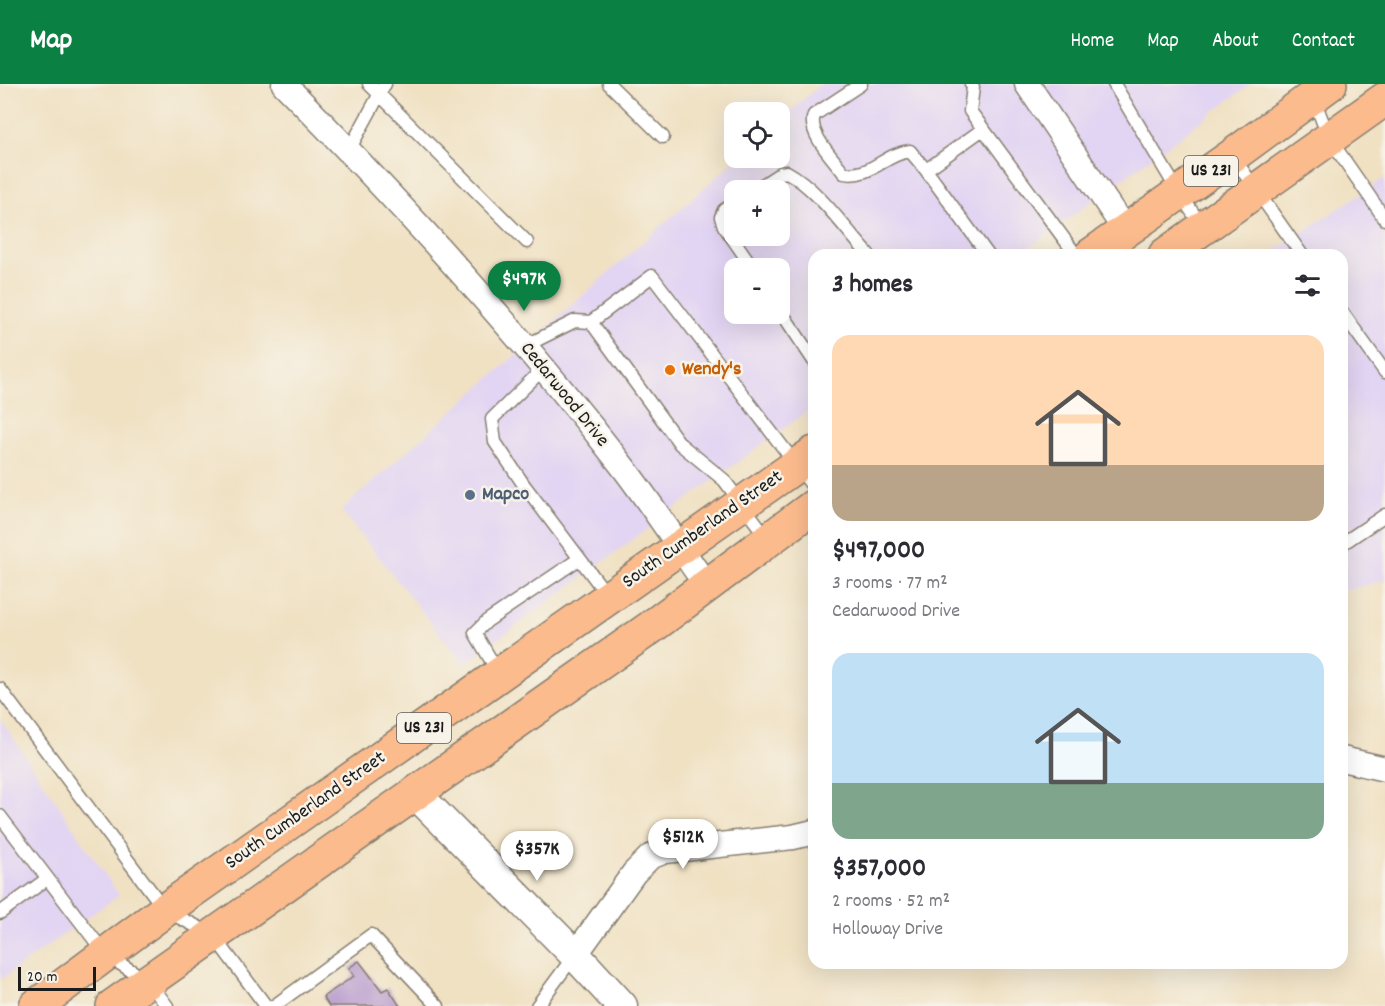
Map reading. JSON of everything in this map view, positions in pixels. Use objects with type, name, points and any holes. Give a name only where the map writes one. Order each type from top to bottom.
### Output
[{"type":"main road","name":"US 231","points":[[1105,249],[1121,242],[1179,193],[1232,156],[1318,89]]},
{"type":"main road","name":"US 231","points":[[1173,249],[1385,99]]},
{"type":"main road","name":"South Cumberland Street","points":[[36,1006],[165,910],[741,503],[808,469]]},
{"type":"main road","name":"US 231","points":[[113,1006],[158,994],[213,934],[631,642],[808,511]]},
{"type":"street","name":"Cedarwood Drive","points":[[284,84],[411,217],[525,346],[624,469],[706,586]]},
{"type":"street","points":[[1028,84],[1121,242]]},
{"type":"street","points":[[1348,760],[1385,769]]},
{"type":"street","points":[[415,793],[575,955],[622,1006]]},
{"type":"street","points":[[575,955],[634,873],[650,857],[665,851],[808,833]]},
{"type":"lane","points":[[369,84],[382,89],[526,242]]},
{"type":"lane","points":[[609,84],[663,137]]},
{"type":"lane","points":[[861,84],[814,115],[811,122],[813,131],[844,173],[856,175],[897,152],[910,151],[984,249]]},
{"type":"lane","points":[[971,84],[973,87],[970,111],[1072,249]]},
{"type":"lane","points":[[1114,84],[1179,193],[1203,228]]},
{"type":"lane","points":[[349,150],[382,89]]},
{"type":"lane","points":[[1318,89],[1329,138],[1385,219]]},
{"type":"lane","points":[[926,170],[983,129]]},
{"type":"lane","points":[[1232,156],[1298,249]]},
{"type":"lane","points":[[770,180],[787,172],[796,177],[864,249]]},
{"type":"lane","points":[[724,210],[721,217],[724,226]]},
{"type":"lane","points":[[525,346],[575,321],[591,322],[652,276],[808,467]]},
{"type":"lane","points":[[1348,320],[1385,372]]},
{"type":"lane","points":[[591,322],[680,444],[724,480],[769,540]]},
{"type":"lane","points":[[789,324],[808,353]]},
{"type":"lane","points":[[543,369],[492,419],[495,442],[524,485],[609,597]]},
{"type":"lane","points":[[1348,540],[1385,514]]},
{"type":"lane","points":[[500,674],[475,633],[487,621],[579,559]]},
{"type":"lane","points":[[0,689],[165,910],[213,934],[266,1006]]},
{"type":"lane","points":[[0,816],[106,955],[158,994]]},
{"type":"lane","points":[[0,913],[47,879]]},
{"type":"lane","points":[[274,1006],[371,935],[438,1006]]},
{"type":"lane","points":[[537,1006],[575,955]]},
{"type":"shaded area","points":[[821,84],[1251,84],[1027,249],[808,249],[808,410],[464,664],[341,510],[727,168],[790,168],[790,111]]},
{"type":"shaded area","points":[[1385,178],[1385,580],[1348,590],[1348,249],[1277,249]]},
{"type":"shaded area","points":[[0,719],[119,895],[0,980]]},
{"type":"building","points":[[359,961],[382,991],[388,988],[400,1006],[329,1006],[323,997],[354,976],[349,968]]},
{"type":"place","name":"Wendy's","points":[[670,370]]},
{"type":"place","name":"Mapco","points":[[470,495]]}]
